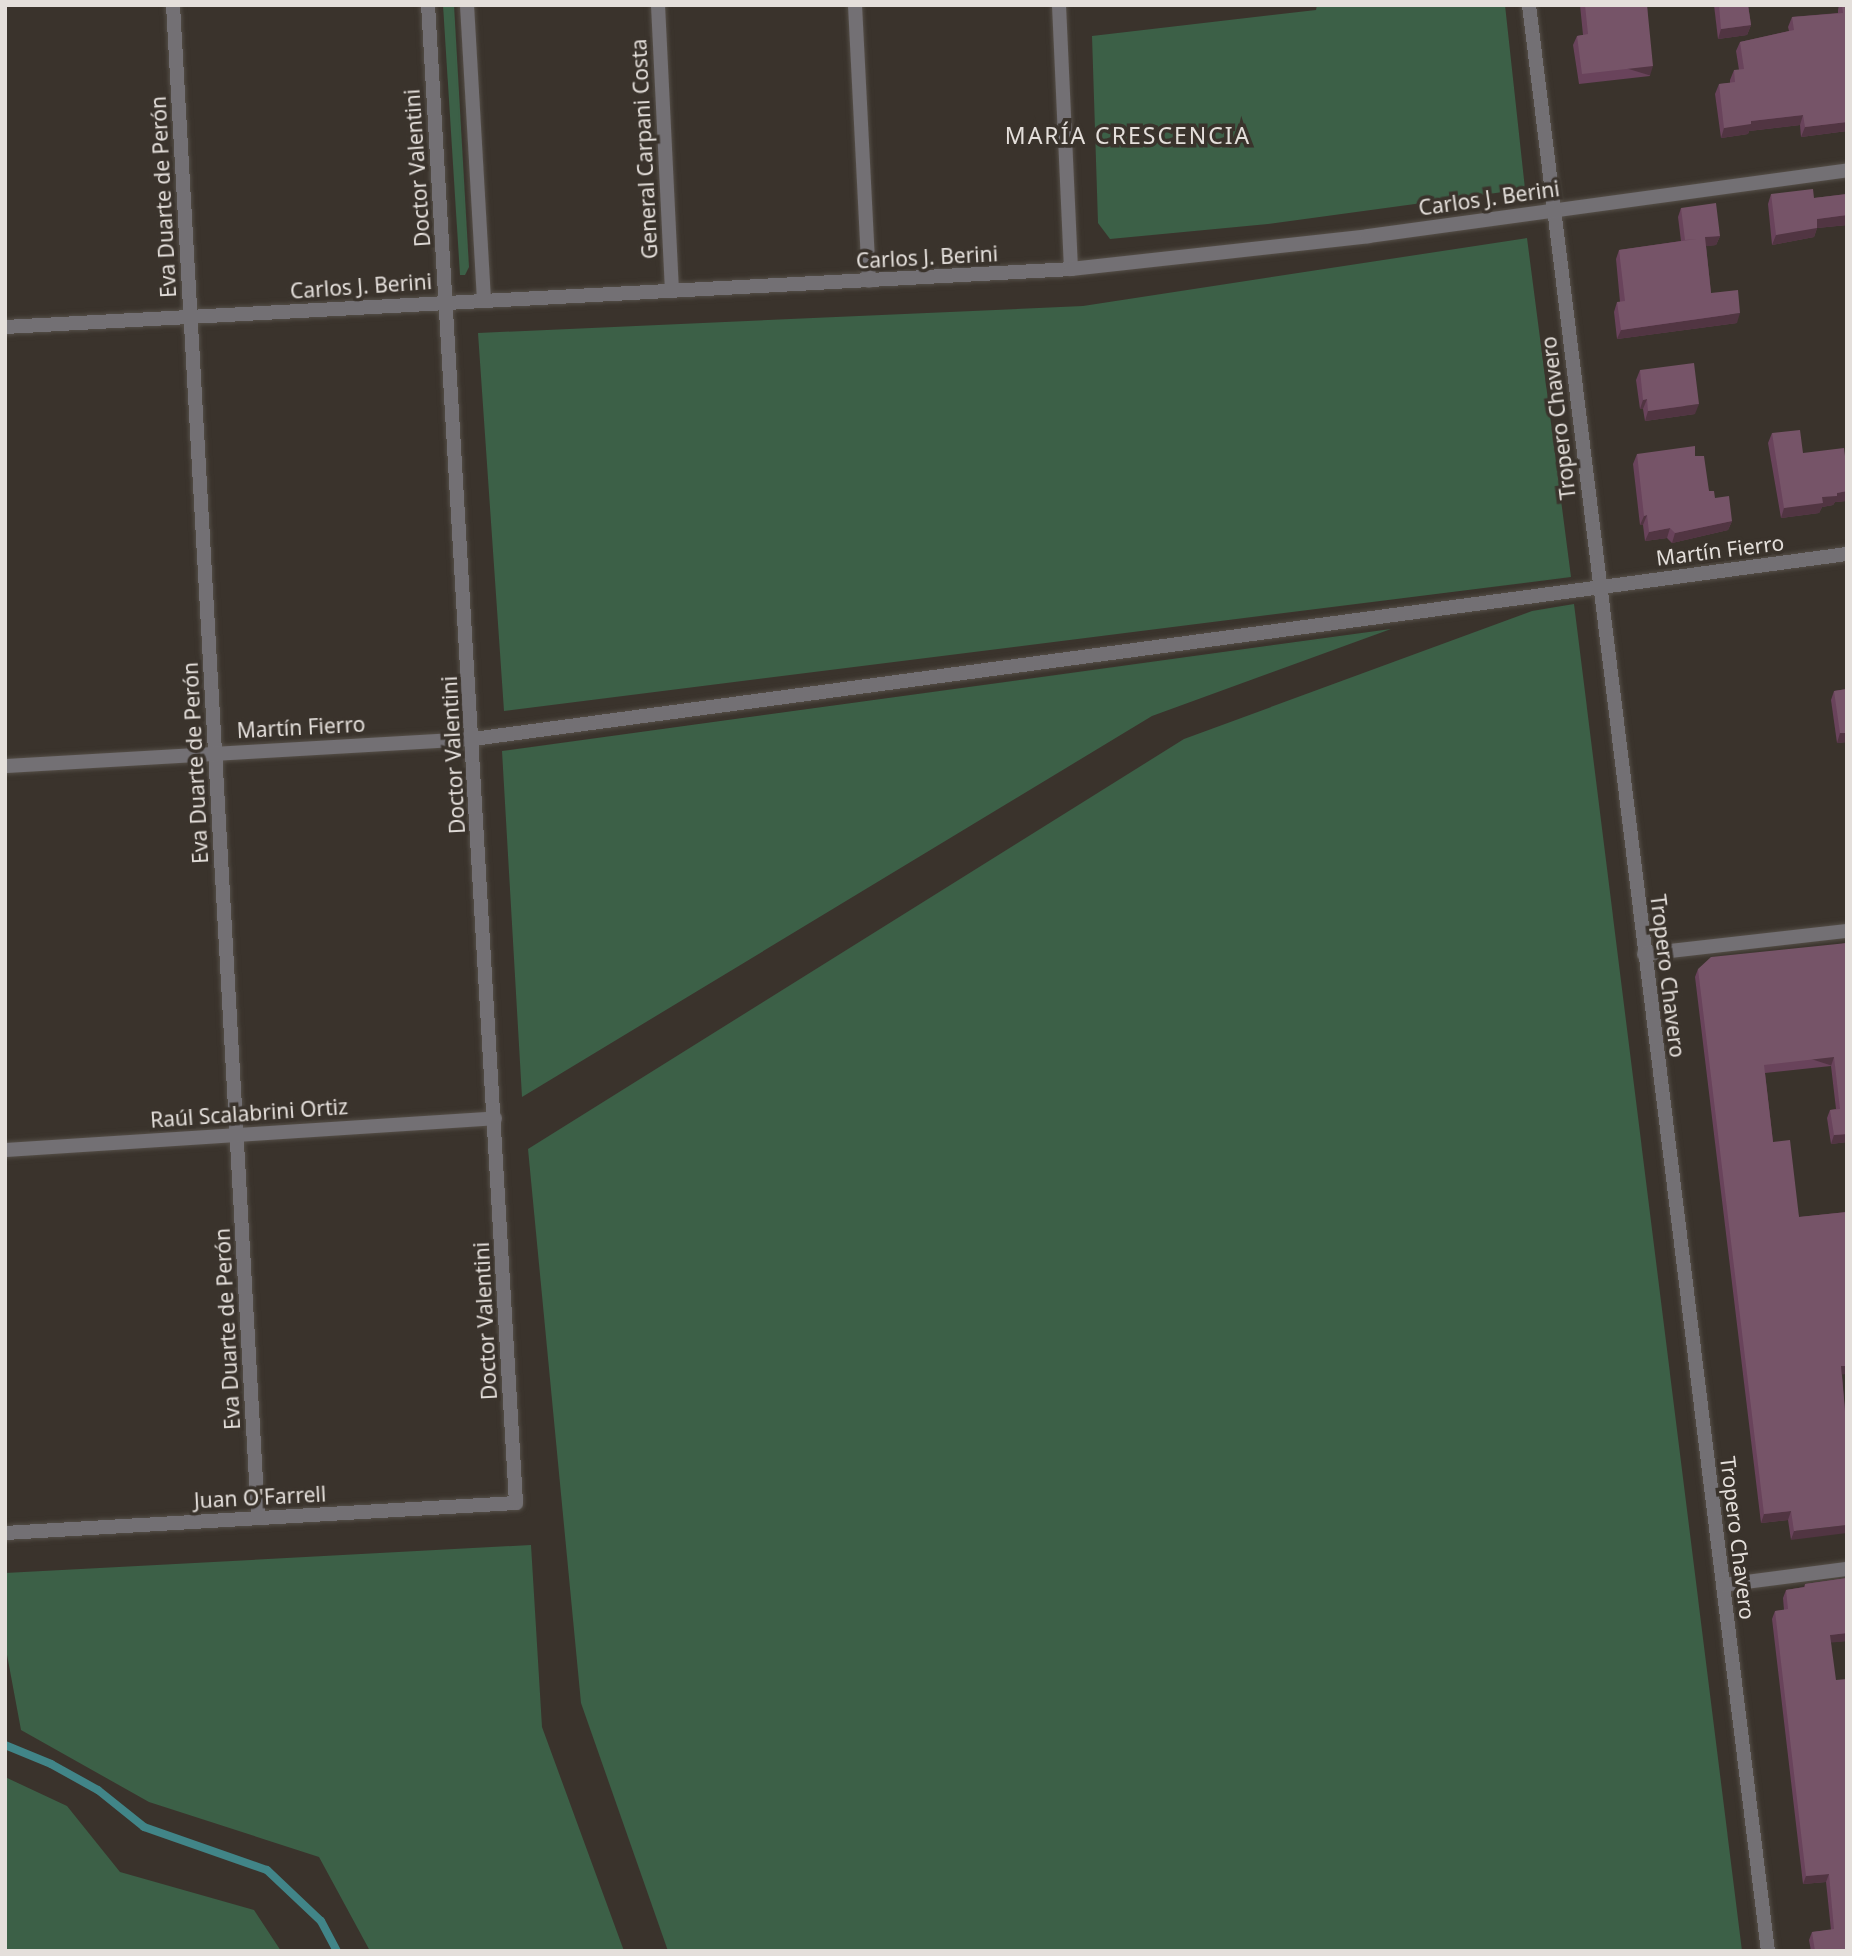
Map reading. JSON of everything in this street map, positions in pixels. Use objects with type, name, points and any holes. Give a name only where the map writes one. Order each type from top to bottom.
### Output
[{"type":"street","name":"Eva Duarte de Perón","points":[[173,5],[258,1518]]},
{"type":"street","name":"Doctor Valentini","points":[[428,5],[516,1503]]},
{"type":"street","points":[[467,5],[484,300]]},
{"type":"street","name":"General Carpani Costa","points":[[657,5],[672,291]]},
{"type":"street","points":[[856,5],[869,281]]},
{"type":"street","points":[[1059,5],[1071,269]]},
{"type":"street","name":"Tropero Chavero","points":[[1529,5],[1552,210],[1768,1951]]},
{"type":"street","name":"Carlos J. Berini","points":[[5,327],[1071,269],[1368,236],[1847,170]]},
{"type":"street","name":"Martín Fierro","points":[[5,766],[473,739],[1847,554]]},
{"type":"street","points":[[1644,954],[1847,931]]},
{"type":"street","name":"Raúl Scalabrini Ortiz","points":[[5,1150],[495,1118]]},
{"type":"street","name":"Juan O'Farrell","points":[[5,1534],[516,1503]]},
{"type":"street","points":[[1723,1585],[1847,1569]]},
{"type":"green space","points":[[443,5],[454,5],[469,267],[465,275],[460,275]]},
{"type":"green space","points":[[1317,5],[1505,5],[1525,189],[1268,224],[1110,239],[1098,223],[1092,36],[1316,10]]},
{"type":"green space","points":[[1527,238],[1571,577],[504,711],[478,333],[1083,306]]},
{"type":"green space","points":[[1574,604],[1742,1951],[668,1951],[581,1703],[528,1149],[1184,739],[1532,611]]},
{"type":"green space","points":[[1391,629],[1152,716],[522,1097],[502,751]]},
{"type":"green space","points":[[531,1545],[542,1727],[624,1951],[370,1951],[319,1857],[149,1802],[21,1730],[5,1644],[5,1573]]},
{"type":"green space","points":[[5,1777],[67,1806],[120,1872],[254,1910],[281,1951],[5,1951]]},
{"type":"building","points":[[1585,5],[1647,5],[1653,66],[1582,74],[1577,36],[1588,34]]},
{"type":"building","points":[[1719,5],[1748,5],[1751,25],[1721,29]]},
{"type":"building","points":[[1842,5],[1847,5],[1847,122],[1805,127],[1803,115],[1751,121],[1751,124],[1724,128],[1719,84],[1735,82],[1734,70],[1744,69],[1740,42],[1794,30],[1792,17],[1843,13]]},
{"type":"building","points":[[1813,189],[1814,198],[1847,194],[1847,215],[1817,219],[1817,228],[1776,235],[1771,194]]},
{"type":"building","points":[[1716,203],[1720,236],[1705,237],[1711,293],[1738,290],[1740,313],[1621,330],[1617,302],[1625,301],[1619,250],[1696,239],[1685,240],[1681,208]]},
{"type":"building","points":[[1694,363],[1699,404],[1648,411],[1647,399],[1643,400],[1640,370]]},
{"type":"building","points":[[1800,430],[1803,453],[1844,448],[1847,491],[1837,493],[1837,496],[1822,497],[1823,503],[1784,508],[1772,433]]},
{"type":"building","points":[[1695,446],[1695,456],[1704,456],[1709,491],[1714,491],[1715,498],[1729,496],[1732,521],[1675,533],[1670,528],[1649,532],[1647,515],[1644,516],[1637,454]]},
{"type":"building","points":[[1847,689],[1847,733],[1840,733],[1834,691]]},
{"type":"building","points":[[1847,943],[1847,1134],[1834,1135],[1830,1110],[1840,1109],[1834,1057],[1764,1065],[1773,1142],[1790,1140],[1799,1217],[1847,1212],[1847,1366],[1841,1366],[1847,1435],[1847,1525],[1794,1531],[1791,1511],[1764,1514],[1698,969],[1711,957]]},
{"type":"building","points":[[1847,1578],[1847,1633],[1830,1635],[1836,1680],[1847,1679],[1847,1951],[1815,1951],[1812,1932],[1834,1929],[1829,1874],[1806,1876],[1775,1611],[1788,1609],[1786,1590],[1805,1587],[1805,1584]]},
{"type":"waterway","points":[[5,1745],[51,1764],[98,1790],[144,1827],[267,1870],[321,1921],[337,1951]]},
{"type":"district","name":"MARÍA CRESCENCIA","points":[[1128,135]]}]
